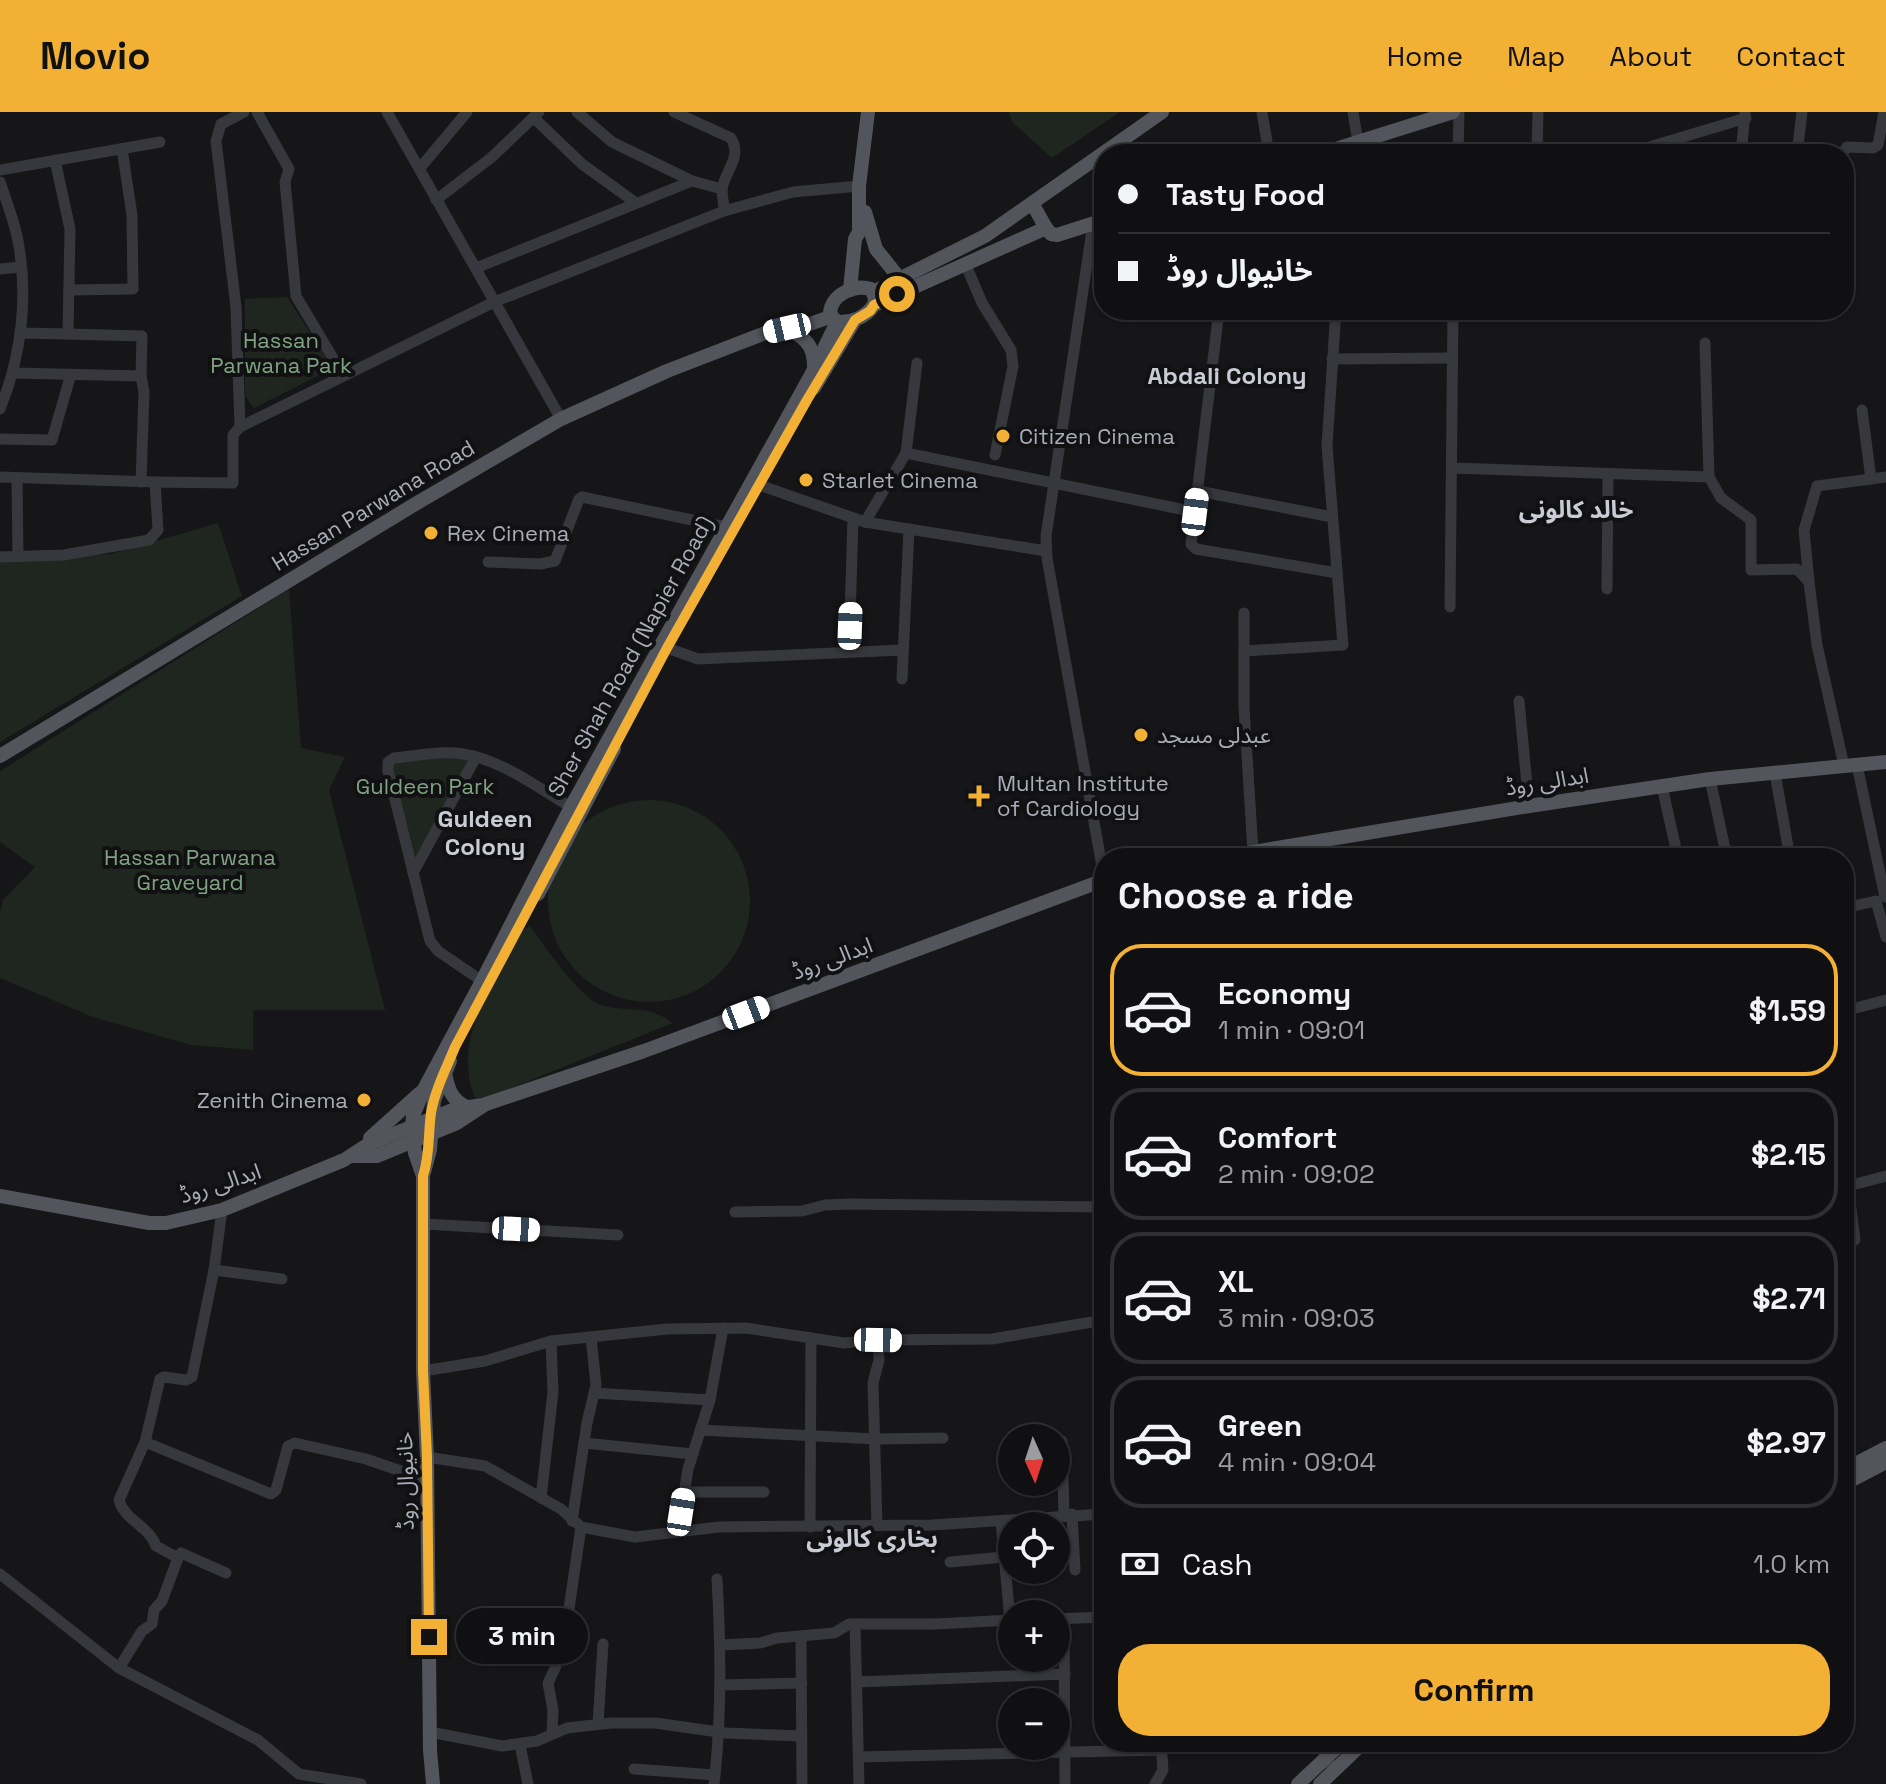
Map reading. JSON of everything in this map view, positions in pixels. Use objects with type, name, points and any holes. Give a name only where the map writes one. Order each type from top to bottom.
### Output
[{"type":"main road","points":[[818,372],[855,320],[870,311],[864,294],[864,241],[859,232],[859,191],[868,112]]},
{"type":"main road","points":[[1116,144],[1162,112]]},
{"type":"main road","points":[[1352,144],[1456,112]]},
{"type":"main road","points":[[864,294],[971,244],[1094,160]]},
{"type":"main road","points":[[859,191],[876,249],[900,279]]},
{"type":"main road","points":[[1032,203],[1051,234],[1057,235],[1094,223]]},
{"type":"main road","points":[[818,372],[835,299],[864,294],[965,263],[1046,228]]},
{"type":"main road","points":[[832,316],[855,320]]},
{"type":"main road","name":"Hassan Parwana Road","points":[[0,756],[561,419],[667,371],[768,332],[787,328],[793,323],[832,316]]},
{"type":"main road","points":[[787,328],[805,338],[812,346],[818,372]]},
{"type":"main road","name":"Sher Shah Road (Napier Road)","points":[[452,1046],[482,981],[759,485],[818,372]]},
{"type":"main road","name":"Sher Shah Road (Napier Road)","points":[[452,1046],[552,855],[571,807],[726,527],[818,372]]},
{"type":"main road","name":"ابدالی روڈ","points":[[1277,848],[1710,779],[1886,762]]},
{"type":"main road","name":"ابدالی روڈ","points":[[483,1105],[644,1051],[1094,883]]},
{"type":"main road","points":[[413,1133],[413,1116],[424,1089],[452,1046]]},
{"type":"main road","name":"خانیوال روڈ","points":[[423,1176],[430,1150],[431,1119],[452,1046]]},
{"type":"main road","points":[[445,1072],[452,1096],[467,1107]]},
{"type":"main road","points":[[353,1156],[424,1089]]},
{"type":"main road","points":[[413,1133],[431,1119],[455,1109],[483,1105]]},
{"type":"main road","points":[[353,1156],[367,1145],[413,1133],[430,1134],[468,1118],[483,1105]]},
{"type":"main road","name":"خانیوال روڈ","points":[[413,1133],[423,1176],[423,1371],[433,1784]]},
{"type":"main road","name":"ابدالی روڈ","points":[[0,1196],[149,1223],[177,1221],[222,1210],[353,1156]]},
{"type":"main road","points":[[1854,1465],[1886,1448]]},
{"type":"main road","points":[[1854,1479],[1886,1462]]},
{"type":"main road","points":[[1320,1784],[1337,1752]]},
{"type":"main road","points":[[1298,1784],[1349,1752]]},
{"type":"street","points":[[240,427],[236,307],[216,141],[221,124],[244,112]]},
{"type":"street","points":[[257,112],[289,169],[285,182],[296,296],[343,375]]},
{"type":"street","points":[[387,112],[561,419]]},
{"type":"street","points":[[420,168],[467,112]]},
{"type":"street","points":[[577,112],[603,137],[692,181],[722,189]]},
{"type":"street","points":[[674,112],[731,138],[735,145],[735,155],[722,189],[724,211]]},
{"type":"street","points":[[1262,112],[1267,144]]},
{"type":"street","points":[[1353,112],[1358,142]]},
{"type":"street","points":[[1456,112],[1458,144]]},
{"type":"street","points":[[1537,144],[1538,112]]},
{"type":"street","points":[[1798,144],[1802,112]]},
{"type":"street","points":[[1854,147],[1873,148],[1878,145],[1884,112]]},
{"type":"street","points":[[436,200],[492,157],[536,115],[582,164],[636,203]]},
{"type":"street","points":[[1657,144],[1745,115],[1742,144]]},
{"type":"street","points":[[0,170],[160,142]]},
{"type":"street","points":[[69,290],[133,289],[132,215],[122,149]]},
{"type":"street","points":[[55,160],[70,229],[68,334]]},
{"type":"street","points":[[476,268],[692,181]]},
{"type":"street","points":[[0,182],[17,235],[21,267],[20,333],[13,373],[4,389],[0,409]]},
{"type":"street","points":[[0,477],[233,483],[233,435],[240,427],[494,302],[724,211],[793,192],[859,191]]},
{"type":"street","points":[[1094,246],[1054,483],[1046,551],[1099,848]]},
{"type":"street","points":[[965,263],[982,303],[1011,350],[1013,366],[995,455]]},
{"type":"street","points":[[0,269],[21,267]]},
{"type":"street","points":[[1218,320],[1191,544],[1196,549],[1337,573]]},
{"type":"street","points":[[1244,651],[1343,645],[1326,423],[1335,320]]},
{"type":"street","points":[[1450,607],[1453,320]]},
{"type":"street","points":[[20,333],[142,336],[141,482]]},
{"type":"street","points":[[1705,343],[1709,477],[1721,498],[1751,520],[1751,570],[1797,569],[1809,582]]},
{"type":"street","points":[[1332,359],[1451,358]]},
{"type":"street","points":[[849,652],[859,520],[906,453],[917,363]]},
{"type":"street","points":[[13,373],[141,376]]},
{"type":"street","points":[[0,439],[52,440],[71,374]]},
{"type":"street","points":[[1862,410],[1871,479]]},
{"type":"street","points":[[906,453],[1195,512]]},
{"type":"street","points":[[1452,468],[1709,477]]},
{"type":"street","points":[[1607,589],[1608,475]]},
{"type":"street","points":[[1885,897],[1817,645],[1804,530],[1817,486],[1886,477]]},
{"type":"street","points":[[17,478],[18,556]]},
{"type":"street","points":[[0,557],[79,554],[149,540],[158,530],[155,482]]},
{"type":"street","points":[[759,485],[859,520],[1046,551]]},
{"type":"street","points":[[1198,491],[1332,517]]},
{"type":"street","points":[[488,562],[540,564],[555,561],[582,497],[726,527]]},
{"type":"street","points":[[902,679],[909,529]]},
{"type":"street","points":[[1244,613],[1244,707],[1253,848]]},
{"type":"street","points":[[667,648],[698,659],[903,650]]},
{"type":"street","points":[[1519,701],[1529,806]]},
{"type":"street","points":[[482,981],[433,947],[388,762],[394,758],[461,753],[507,771],[571,807]]},
{"type":"street","points":[[413,873],[476,757]]},
{"type":"street","points":[[1775,773],[1788,848]]},
{"type":"street","points":[[1710,779],[1725,848]]},
{"type":"street","points":[[1662,786],[1676,848]]},
{"type":"street","points":[[1854,906],[1876,901],[1886,937]]},
{"type":"street","points":[[1854,1008],[1886,1000]]},
{"type":"street","points":[[1854,1184],[1886,1176]]},
{"type":"street","points":[[735,1212],[802,1211],[825,1205],[849,1204],[1094,1207]]},
{"type":"street","points":[[178,1558],[156,1546],[153,1536],[120,1506],[121,1495],[145,1442],[160,1379],[186,1380],[192,1377],[214,1270],[222,1210]]},
{"type":"street","points":[[424,1224],[618,1235]]},
{"type":"street","points":[[1854,1234],[1855,1240]]},
{"type":"street","points":[[214,1270],[282,1279]]},
{"type":"street","points":[[423,1371],[485,1361],[551,1341],[667,1329],[746,1328],[844,1343],[992,1339],[1094,1322]]},
{"type":"street","points":[[678,1531],[693,1454],[710,1400],[723,1328]]},
{"type":"street","points":[[552,1734],[553,1710],[548,1683],[566,1629],[584,1443],[596,1377],[591,1337]]},
{"type":"street","points":[[810,1527],[811,1338]]},
{"type":"street","points":[[877,1525],[877,1439],[873,1383],[879,1360],[878,1340]]},
{"type":"street","points":[[541,1498],[553,1392],[551,1341]]},
{"type":"street","points":[[594,1393],[710,1400]]},
{"type":"street","points":[[700,1430],[877,1439],[943,1438]]},
{"type":"street","points":[[145,1442],[271,1494],[276,1490],[288,1446],[295,1443],[366,1459],[427,1480]]},
{"type":"street","points":[[584,1443],[693,1454]]},
{"type":"street","points":[[427,1457],[485,1466],[561,1509],[577,1524],[635,1537],[719,1527],[998,1522]]},
{"type":"street","points":[[684,1492],[764,1492]]},
{"type":"street","points":[[1070,1514],[1094,1514]]},
{"type":"street","points":[[1070,1530],[1075,1570]]},
{"type":"street","points":[[119,1668],[142,1631],[152,1624],[154,1610],[162,1601],[181,1553],[226,1573]]},
{"type":"street","points":[[950,1562],[998,1558]]},
{"type":"street","points":[[0,1574],[119,1668],[258,1740],[299,1774],[361,1784]]},
{"type":"street","points":[[634,1769],[715,1779],[721,1685],[717,1579]]},
{"type":"street","points":[[1070,1619],[1094,1617]]},
{"type":"street","points":[[721,1645],[834,1633],[844,1625],[855,1624],[998,1620]]},
{"type":"street","points":[[855,1624],[859,1784]]},
{"type":"street","points":[[801,1636],[802,1784]]},
{"type":"street","points":[[598,1724],[603,1644]]},
{"type":"street","points":[[857,1682],[1065,1674],[1065,1688]]},
{"type":"street","points":[[721,1685],[802,1683]]},
{"type":"street","points":[[430,1732],[502,1746],[520,1745],[567,1728],[598,1724],[655,1723],[720,1732],[802,1736]]},
{"type":"street","points":[[520,1745],[528,1784]]},
{"type":"street","points":[[1070,1751],[1094,1750]]},
{"type":"street","points":[[1155,1784],[1163,1770],[1162,1752]]},
{"type":"street","points":[[1324,1752],[1330,1764]]},
{"type":"street","points":[[859,1757],[998,1753]]},
{"type":"street","points":[[1065,1760],[1065,1784]]},
{"type":"green space","points":[[1009,112],[1120,112],[1052,158],[1012,122]]},
{"type":"green space","name":"Hassan Parwana Park","points":[[287,297],[333,368],[254,408],[245,396],[245,299]]},
{"type":"green space","points":[[218,523],[242,596],[0,742],[0,561],[111,554]]},
{"type":"green space","name":"Hassan Parwana Graveyard","points":[[289,589],[301,748],[345,757],[329,790],[385,1010],[253,1010],[253,1050],[191,1045],[93,1017],[0,978],[0,913],[3,900],[35,867],[0,842],[0,771]]},
{"type":"green space","name":"Guldeen Park","points":[[476,757],[413,873],[388,766],[394,758]]},
{"type":"green space","points":[[649,800],[688,808],[720,830],[742,862],[750,901],[742,940],[720,972],[688,994],[649,1002],[610,994],[578,972],[556,940],[548,901],[556,862],[578,830],[610,808]]},
{"type":"green space","points":[[530,926],[563,970],[593,1001],[612,1007],[645,1010],[673,1023],[489,1097],[475,1098],[469,1076],[468,1054],[472,1032],[499,969],[522,930]]},
{"type":"place","name":"Citizen Cinema","points":[[1003,436]]},
{"type":"place","name":"Starlet Cinema","points":[[806,480]]},
{"type":"place","name":"Rex Cinema","points":[[431,533]]},
{"type":"place","name":"عبدلی مسجد","points":[[1141,735]]},
{"type":"place","name":"Multan Institute of Cardiology","points":[[979,796]]},
{"type":"place","name":"Zenith Cinema","points":[[364,1100]]},
{"type":"district","name":"Abdali Colony","points":[[1227,375]]},
{"type":"district","name":"خالد کالونی","points":[[1576,509]]},
{"type":"district","name":"Guldeen Colony","points":[[485,832]]},
{"type":"district","name":"بخاری کالونی","points":[[872,1538]]},
{"type":"route","points":[[429,1637],[423,1371],[423,1176],[430,1150],[431,1116],[438,1087],[455,1047],[667,648],[807,400],[855,320],[874,305],[897,294]]}]
